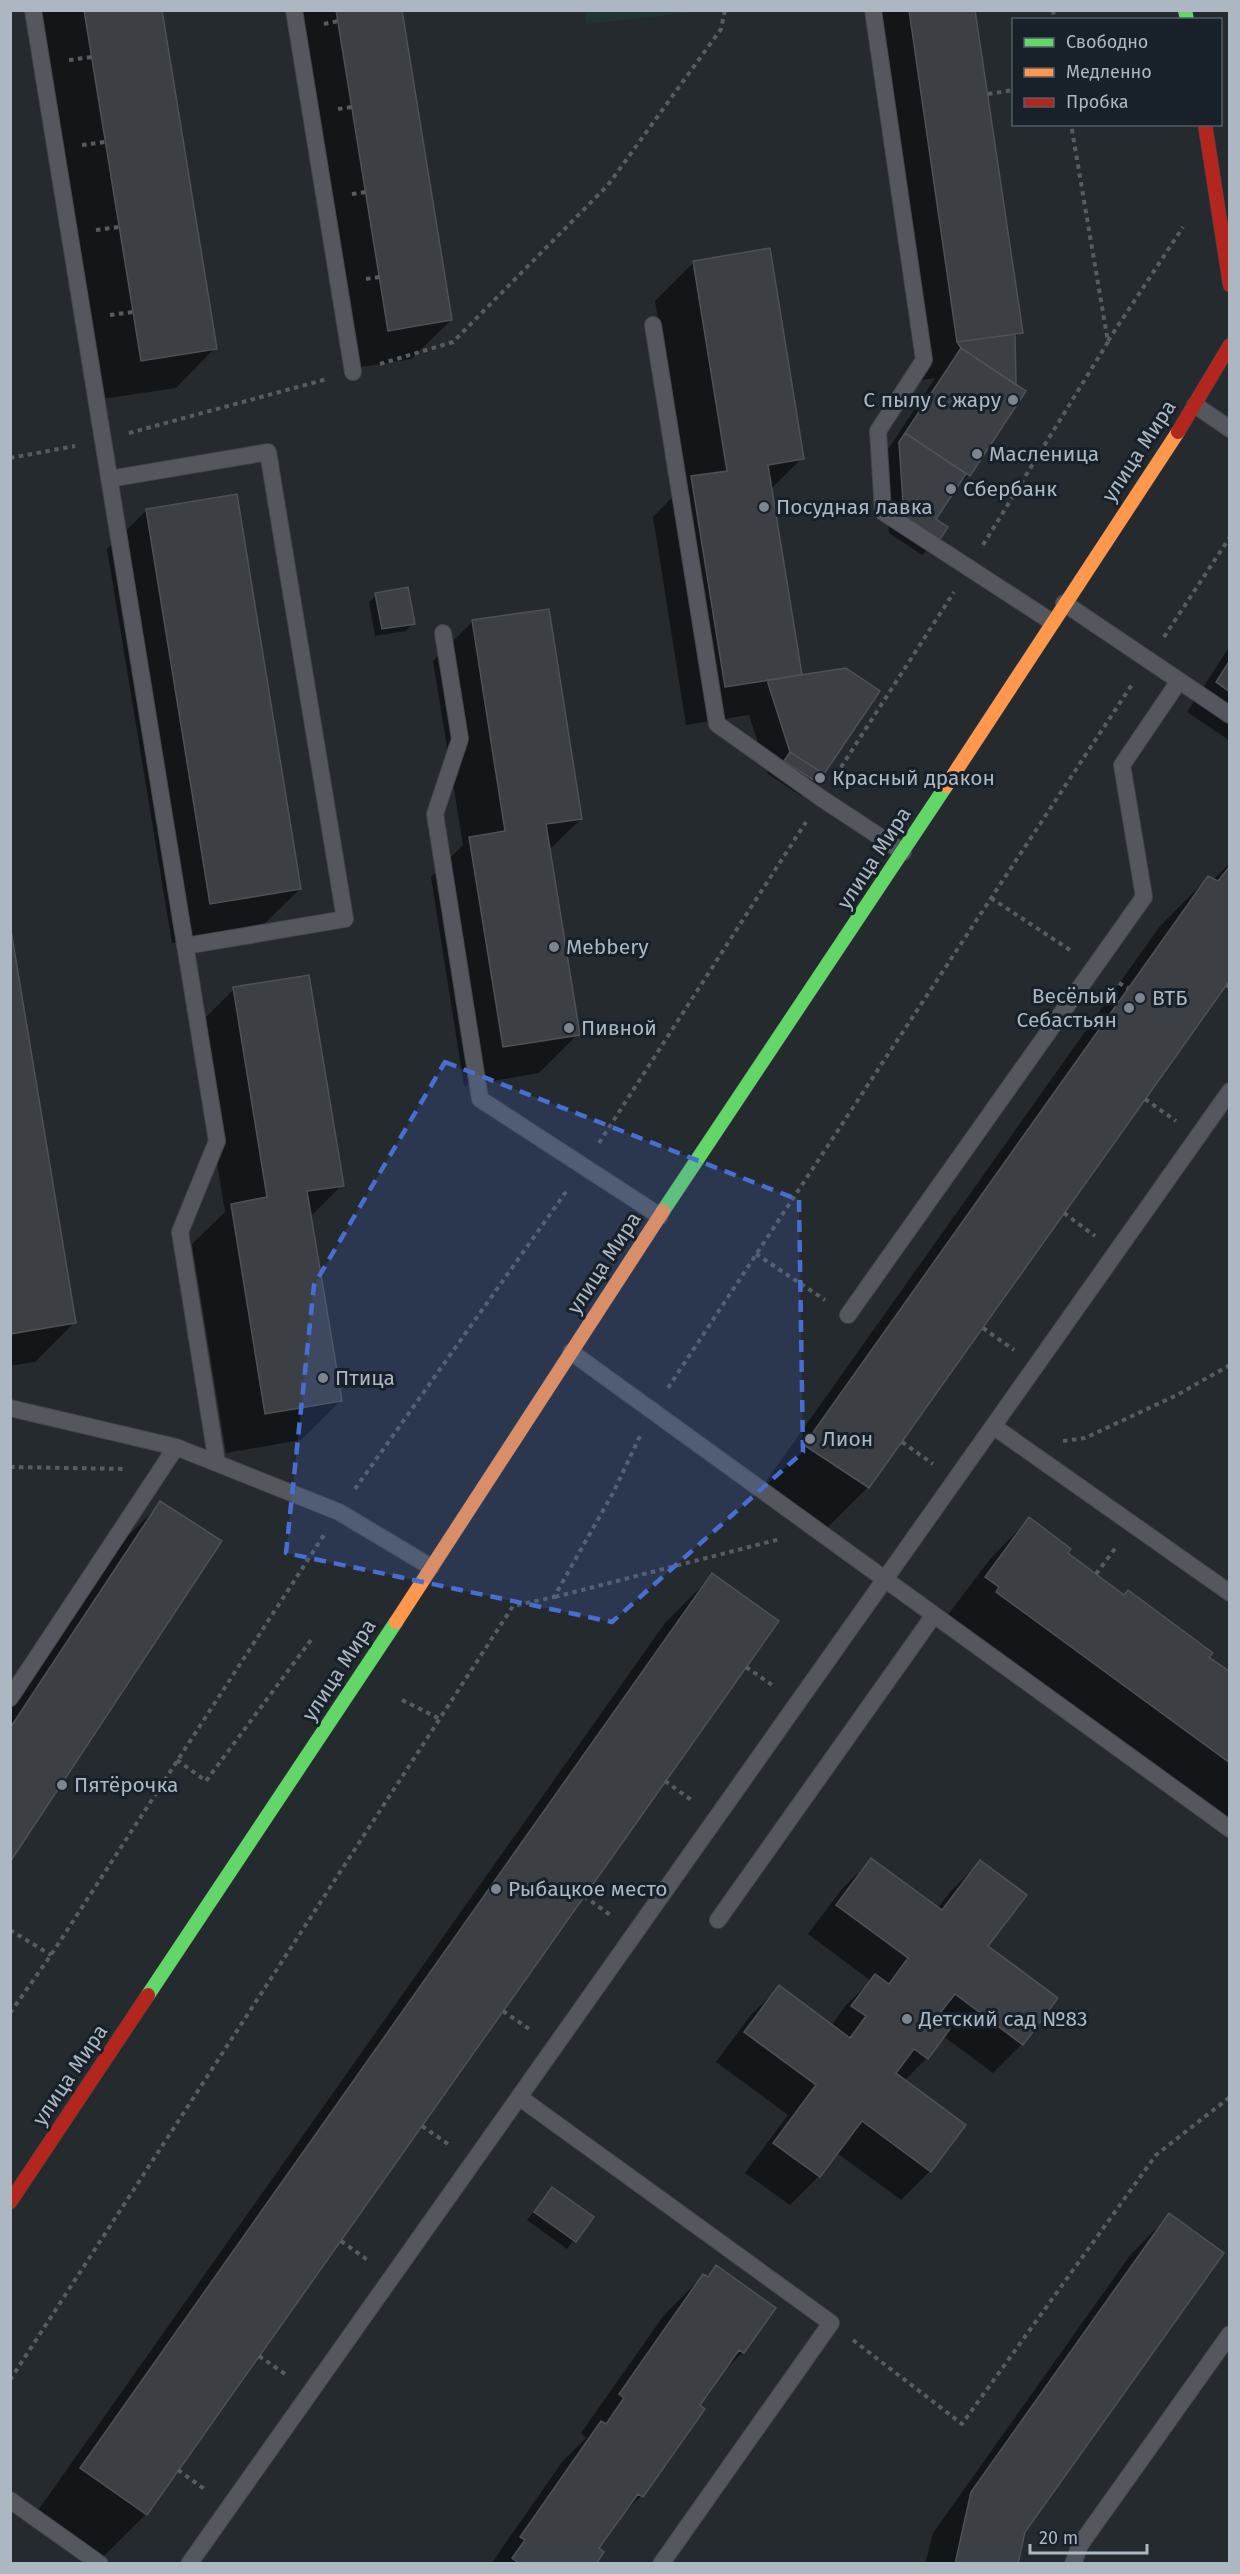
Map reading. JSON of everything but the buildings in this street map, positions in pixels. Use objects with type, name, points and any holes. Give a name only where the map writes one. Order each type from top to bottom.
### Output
[{"type":"main road","points":[[1205,126],[1230,285]]},
{"type":"main road","name":"улица Мира","points":[[10,2202],[431,1568],[660,1216],[903,852],[1195,405],[1230,345]]},
{"type":"lane","points":[[33,10],[217,1141],[180,1232],[217,1463]]},
{"type":"lane","points":[[294,10],[353,372]]},
{"type":"lane","points":[[873,10],[924,360],[878,431],[883,512],[1052,622]]},
{"type":"lane","points":[[653,326],[717,724],[821,798],[903,852]]},
{"type":"lane","points":[[1195,405],[1230,429]]},
{"type":"lane","points":[[109,479],[268,452],[345,919],[185,946]]},
{"type":"lane","points":[[1065,603],[1230,715]]},
{"type":"lane","points":[[443,633],[460,739],[435,814],[480,1099],[660,1216]]},
{"type":"lane","points":[[848,1315],[1144,897],[1122,765],[1179,681]]},
{"type":"lane","points":[[189,2564],[1230,1091]]},
{"type":"lane","points":[[571,1352],[1230,1828]]},
{"type":"lane","points":[[10,1408],[176,1447],[339,1512],[431,1568]]},
{"type":"lane","points":[[993,1426],[1230,1593]]},
{"type":"lane","points":[[10,1698],[176,1447]]},
{"type":"lane","points":[[718,1920],[934,1615]]},
{"type":"lane","points":[[519,2097],[831,2323],[661,2564]]},
{"type":"lane","points":[[1073,2564],[1080,2545],[1230,2334]]},
{"type":"lane","points":[[10,2500],[100,2564]]},
{"type":"path","points":[[10,458],[103,440],[353,372],[453,342],[608,184],[721,29],[725,10]]},
{"type":"path","points":[[988,94],[1012,90]]},
{"type":"path","points":[[1071,126],[1108,342]]},
{"type":"path","points":[[10,2013],[51,1955],[339,1512],[583,1167],[969,568],[1108,342],[1214,179]]},
{"type":"path","points":[[554,1597],[613,1493],[652,1412],[1230,537]]},
{"type":"path","points":[[991,898],[1128,988]]},
{"type":"path","points":[[1145,1099],[1197,1136]]},
{"type":"path","points":[[1064,1214],[1116,1251]]},
{"type":"path","points":[[756,1254],[848,1315]]},
{"type":"path","points":[[983,1328],[1036,1365]]},
{"type":"path","points":[[1021,1446],[1085,1438],[1177,1395],[1230,1365]]},
{"type":"path","points":[[902,1442],[955,1480]]},
{"type":"path","points":[[10,1467],[161,1469]]},
{"type":"path","points":[[10,2380],[513,1606],[816,1530]]},
{"type":"path","points":[[177,1760],[206,1781],[311,1640]]},
{"type":"path","points":[[402,1700],[440,1719]]},
{"type":"path","points":[[665,1781],[716,1818]]},
{"type":"path","points":[[10,1930],[51,1955]]},
{"type":"path","points":[[503,2011],[554,2047]]},
{"type":"path","points":[[831,2323],[962,2424],[1156,2155],[1230,2097]]},
{"type":"highlighted area","points":[[445,1062],[799,1200],[803,1452],[612,1622],[286,1553],[314,1285]]},
{"type":"green space","points":[[585,10],[704,10],[704,11],[586,24]]},
{"type":"traffic: fast","points":[[1185,10],[1187,18]]},
{"type":"traffic: fast","points":[[663,1211],[946,786]]},
{"type":"traffic: fast","points":[[148,1995],[396,1622]]},
{"type":"traffic: slow","points":[[946,786],[1178,432]]},
{"type":"traffic: slow","points":[[396,1622],[663,1211]]},
{"type":"traffic: jam","points":[[1205,126],[1230,285]]},
{"type":"traffic: jam","points":[[1178,432],[1230,345]]},
{"type":"traffic: jam","points":[[10,2202],[148,1995]]},
{"type":"place","name":"С пылу с жару","points":[[1013,400]]},
{"type":"place","name":"Масленица","points":[[977,454]]},
{"type":"place","name":"Сбербанк","points":[[951,489]]},
{"type":"place","name":"Посудная лавка","points":[[764,507]]},
{"type":"place","name":"Красный дракон","points":[[820,778]]},
{"type":"place","name":"Mebbery","points":[[554,947]]},
{"type":"place","name":"ВТБ","points":[[1140,998]]},
{"type":"place","name":"Весёлый Себастьян","points":[[1129,1008]]},
{"type":"place","name":"Пивной","points":[[569,1028]]},
{"type":"place","name":"Птица","points":[[323,1378]]},
{"type":"place","name":"Лион","points":[[810,1439]]},
{"type":"place","name":"Пятёрочка","points":[[62,1785]]},
{"type":"place","name":"Рыбацкое место","points":[[496,1889]]},
{"type":"place","name":"Детский сад №83","points":[[907,2019]]}]
